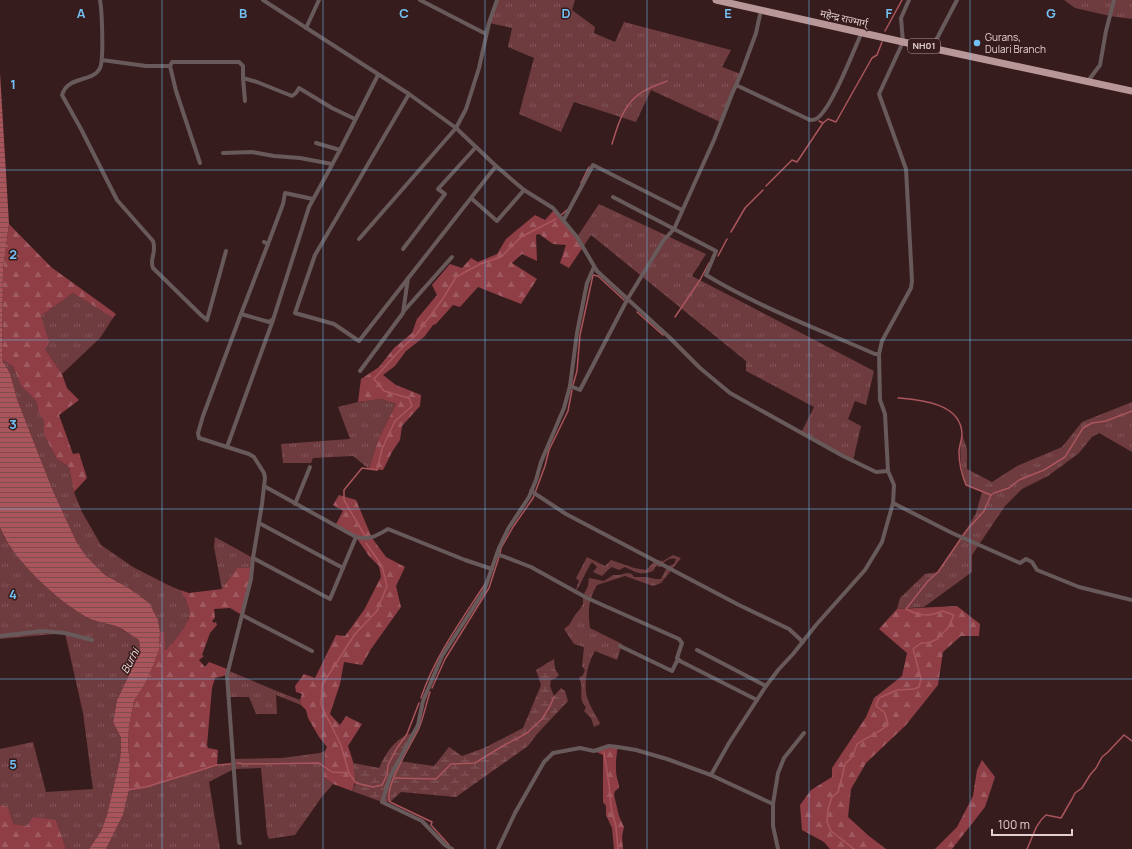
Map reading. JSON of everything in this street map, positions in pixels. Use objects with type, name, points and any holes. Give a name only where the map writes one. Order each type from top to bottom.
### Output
[{"type":"highway","name":"महेन्द्र राज्मार्ग्","points":[[716,0],[1132,91]]},
{"type":"street","points":[[100,0],[102,13],[102,60],[100,68],[93,74],[69,84],[64,88],[62,95],[117,200],[153,241],[156,248],[151,263],[152,268],[207,320],[226,251]]},
{"type":"street","points":[[263,0],[409,94],[456,128],[524,190],[553,208],[577,237],[594,267],[700,368],[730,393],[843,456],[876,472],[888,472]]},
{"type":"street","points":[[306,28],[319,0]]},
{"type":"street","points":[[420,0],[486,34]]},
{"type":"street","points":[[359,239],[456,128],[466,109],[479,68],[489,23],[497,0]]},
{"type":"street","points":[[712,775],[729,743],[766,686],[865,570],[882,542],[893,503],[894,485],[888,472],[885,414],[880,400],[879,354],[882,341],[911,288],[911,254],[906,169],[879,94],[903,42],[901,18],[909,0]]},
{"type":"street","points":[[932,48],[957,0]]},
{"type":"street","points":[[1088,81],[1100,65],[1106,31],[1114,0]]},
{"type":"street","points":[[570,386],[580,390],[627,300],[663,241],[674,229],[714,140],[751,48],[761,10]]},
{"type":"street","points":[[736,85],[810,120],[817,119],[825,109],[836,89],[862,32]]},
{"type":"street","points":[[102,60],[146,66],[170,66],[172,62],[239,62],[243,66],[245,101]]},
{"type":"street","points":[[170,66],[176,90],[200,164]]},
{"type":"street","points":[[227,447],[273,320],[309,207],[378,75]]},
{"type":"street","points":[[243,78],[292,96],[299,88],[355,120]]},
{"type":"street","points":[[409,94],[315,255],[295,313],[334,324],[359,341],[496,166]]},
{"type":"street","points":[[316,142],[340,150]]},
{"type":"street","points":[[403,249],[445,194],[438,189],[476,147]]},
{"type":"street","points":[[222,153],[252,152],[332,164]]},
{"type":"street","points":[[563,221],[593,165],[682,210]]},
{"type":"street","points":[[471,198],[497,221],[524,190]]},
{"type":"street","points":[[240,843],[227,675],[251,579],[264,486],[264,473],[254,458],[249,454],[199,438],[198,433],[266,243],[283,204],[285,193],[313,199]]},
{"type":"street","points":[[613,197],[716,251],[706,275],[739,293],[787,315],[875,354],[879,354]]},
{"type":"street","points":[[360,371],[403,313],[452,258]]},
{"type":"street","points":[[452,849],[422,821],[382,802],[390,777],[418,725],[423,701],[442,656],[484,591],[497,554],[508,529],[529,497],[536,480],[545,449],[564,408],[570,386],[577,334],[588,283],[594,267]]},
{"type":"street","points":[[403,313],[408,278]]},
{"type":"street","points":[[241,314],[269,322],[273,320]]},
{"type":"street","points":[[295,504],[310,467]]},
{"type":"street","points":[[264,486],[356,537],[372,538],[388,528],[465,560],[492,569]]},
{"type":"street","points":[[531,491],[566,514],[739,605],[789,629],[803,642]]},
{"type":"street","points":[[893,503],[952,533],[1020,563],[1026,559],[1032,562],[1037,570],[1079,586],[1132,600]]},
{"type":"street","points":[[259,523],[344,568]]},
{"type":"street","points":[[253,558],[330,599],[356,537]]},
{"type":"street","points":[[497,554],[532,568],[587,598],[679,639],[682,643],[677,658],[680,661],[757,700]]},
{"type":"street","points":[[242,615],[312,651]]},
{"type":"street","points":[[0,636],[42,631],[65,633],[92,640]]},
{"type":"street","points":[[620,646],[672,671],[677,661],[680,661]]},
{"type":"street","points":[[697,650],[766,686]]},
{"type":"street","points":[[778,849],[773,826],[773,804],[778,773],[784,758],[804,733]]},
{"type":"street","points":[[498,849],[515,814],[544,762],[553,753],[580,748],[594,751],[609,746],[618,747],[661,757],[712,775],[773,804]]},
{"type":"green space","points":[[497,0],[575,0],[572,10],[595,27],[594,33],[615,42],[624,22],[731,50],[722,67],[741,74],[720,122],[651,90],[636,122],[574,102],[561,132],[519,114],[534,58],[508,47],[512,28],[489,23]]},
{"type":"green space","points":[[1064,0],[1132,0],[1132,19],[1110,16],[1075,8]]},
{"type":"green space","points":[[599,204],[706,254],[692,276],[874,371],[866,405],[855,401],[848,419],[861,426],[853,461],[801,433],[814,407],[746,371],[746,361],[591,235],[583,247],[577,237]]},
{"type":"green space","points":[[554,210],[583,247],[569,268],[560,263],[566,245],[553,244],[539,234],[536,235],[537,261],[522,254],[512,263],[537,279],[521,304],[478,287],[460,307],[453,305],[436,324],[433,325],[424,337],[406,351],[395,366],[383,375],[396,385],[421,395],[420,406],[402,426],[400,440],[383,470],[369,469],[378,440],[396,404],[381,399],[358,402],[361,379],[379,367],[394,348],[412,333],[417,319],[437,295],[432,285],[450,264],[462,268],[471,258],[478,262],[497,254],[506,239],[535,215],[545,220]]},
{"type":"green space","points":[[9,224],[51,267],[116,314],[113,318],[73,293],[41,316],[49,342],[45,349],[62,374],[67,388],[79,400],[59,415],[73,454],[79,453],[87,478],[74,492],[69,467],[57,459],[44,435],[44,420],[38,412],[37,402],[21,386],[13,366],[2,360],[3,270]]},
{"type":"green space","points":[[73,293],[113,318],[100,338],[62,374],[45,349],[41,316]]},
{"type":"green space","points":[[2,360],[13,366],[21,386],[37,402],[38,412],[44,419],[44,435],[57,459],[69,467],[74,492],[82,512],[101,545],[133,567],[180,590],[188,604],[190,612],[187,624],[170,647],[164,650],[164,631],[160,632],[158,620],[127,587],[105,575],[86,556],[77,543],[53,491],[17,399],[10,373]]},
{"type":"green space","points":[[381,399],[396,404],[378,440],[369,469],[353,456],[313,458],[311,463],[283,463],[281,444],[350,439],[338,407],[358,402]]},
{"type":"green space","points":[[1132,402],[1132,452],[1099,433],[1092,437],[1079,453],[1048,476],[1022,489],[1005,506],[972,555],[972,572],[924,607],[897,609],[900,598],[925,574],[938,572],[959,542],[976,513],[982,492],[966,485],[962,472],[961,460],[962,434],[967,449],[967,469],[992,482],[1017,466],[1062,447],[1082,422]]},
{"type":"green space","points":[[339,495],[356,500],[372,538],[386,557],[405,567],[396,586],[401,607],[371,649],[362,665],[344,662],[340,684],[330,714],[340,725],[346,716],[362,724],[348,746],[355,774],[352,791],[333,784],[324,777],[325,751],[327,747],[319,737],[308,718],[306,710],[301,705],[300,700],[302,694],[296,692],[295,686],[304,674],[315,678],[336,635],[345,636],[364,610],[381,577],[379,566],[369,556],[356,537],[335,526],[343,511],[333,505]]},
{"type":"green space","points":[[0,527],[4,537],[41,581],[72,608],[87,618],[118,627],[139,640],[140,649],[117,700],[113,722],[121,738],[121,748],[120,759],[107,815],[101,831],[89,849],[66,849],[56,820],[27,826],[12,824],[8,808],[0,805],[0,749],[33,742],[46,792],[93,789],[83,713],[65,633],[0,639]]},
{"type":"green space","points":[[215,537],[253,558],[253,566],[247,568],[237,568],[222,589],[214,547]]},
{"type":"green space","points":[[673,555],[681,558],[661,583],[653,586],[625,576],[597,585],[594,591],[589,606],[590,628],[622,644],[617,660],[595,651],[592,656],[587,675],[586,688],[588,700],[600,723],[598,726],[597,725],[594,727],[591,718],[584,711],[586,707],[583,704],[581,697],[581,682],[579,678],[583,675],[585,670],[582,666],[584,647],[574,644],[564,629],[569,625],[583,604],[583,596],[588,586],[589,578],[604,581],[613,575],[627,573],[632,574],[634,577],[661,579],[667,567],[674,564],[676,559],[667,560],[661,567],[656,566],[653,571],[638,573],[625,567],[619,570],[612,567],[602,576],[593,572],[597,567],[592,562],[575,592],[579,581],[576,578],[587,557],[605,566],[611,560],[634,568],[646,570],[656,560],[663,561]]},
{"type":"green space","points":[[253,566],[242,615],[230,608],[214,609],[215,618],[212,621],[214,623],[216,622],[217,625],[210,633],[202,655],[204,656],[199,660],[205,667],[209,662],[227,669],[227,675],[215,678],[212,688],[207,745],[208,748],[218,750],[217,765],[146,787],[129,790],[129,727],[134,701],[145,684],[154,664],[159,650],[160,632],[164,631],[165,650],[178,636],[189,618],[189,609],[180,590],[189,593],[222,589],[237,568],[247,568]]},
{"type":"green space","points":[[957,606],[980,624],[979,636],[961,636],[943,652],[938,685],[906,725],[866,763],[851,789],[848,817],[886,849],[830,849],[824,842],[802,830],[800,805],[811,790],[832,777],[832,768],[866,717],[874,698],[902,676],[907,653],[879,629],[897,609]]},
{"type":"green space","points":[[554,659],[555,669],[559,675],[551,680],[550,686],[554,696],[561,688],[565,691],[568,701],[537,734],[528,746],[456,797],[401,792],[390,802],[382,802],[352,791],[356,783],[353,763],[379,768],[392,746],[402,738],[415,732],[399,761],[434,766],[449,747],[462,756],[484,748],[523,728],[541,685],[536,670]]},
{"type":"green space","points":[[227,670],[300,700],[301,705],[276,695],[277,714],[256,714],[249,697],[229,697]]},
{"type":"green space","points":[[609,746],[618,747],[616,758],[616,775],[619,788],[615,791],[614,795],[619,816],[624,827],[622,836],[623,849],[614,849],[612,828],[606,815],[606,806],[603,802],[603,755],[594,751]]},
{"type":"green space","points":[[325,751],[324,777],[333,784],[321,798],[295,835],[269,839],[267,834],[261,768],[234,769],[209,782],[220,849],[106,849],[123,815],[129,790],[154,785],[204,769],[229,764],[234,759],[282,758]]},
{"type":"green space","points":[[982,760],[995,777],[985,807],[952,849],[935,849],[957,827],[973,796],[977,770]]},
{"type":"green space","points":[[0,805],[8,807],[13,824],[27,826],[33,817],[56,820],[66,849],[0,849]]},
{"type":"shaded area","points":[[0,73],[9,224],[3,270],[2,360],[10,373],[17,399],[53,491],[77,543],[86,556],[105,575],[127,587],[149,603],[158,620],[160,632],[159,650],[154,664],[145,684],[134,701],[129,727],[129,790],[123,815],[106,849],[89,849],[101,831],[107,815],[120,759],[121,748],[121,738],[113,722],[117,700],[140,649],[139,640],[118,627],[93,620],[74,610],[24,565],[14,552],[0,527]]},
{"type":"waterway","points":[[885,31],[902,0]]},
{"type":"waterway","points":[[819,121],[823,123],[828,119],[836,122],[872,58],[877,55],[882,42]]},
{"type":"waterway","points":[[612,144],[623,114],[631,101],[644,91],[667,81]]},
{"type":"waterway","points":[[766,186],[792,160],[797,162],[823,123]]},
{"type":"waterway","points":[[581,183],[589,167]]},
{"type":"waterway","points":[[731,232],[745,208],[763,190]]},
{"type":"waterway","points":[[561,215],[567,210]]},
{"type":"waterway","points":[[365,536],[344,500],[344,490],[362,468],[377,470],[382,449],[395,421],[412,406],[409,398],[384,391],[374,379],[400,350],[416,335],[442,300],[456,277],[480,264],[501,257],[521,237],[556,219]]},
{"type":"waterway","points":[[718,256],[727,239]]},
{"type":"waterway","points":[[675,317],[700,280],[709,263]]},
{"type":"waterway","points":[[573,385],[577,371],[580,335],[593,275],[598,276],[624,300]]},
{"type":"waterway","points":[[637,312],[663,335]]},
{"type":"waterway","points":[[500,553],[501,548],[513,527],[533,498],[545,466],[549,450],[568,411],[572,390]]},
{"type":"waterway","points":[[854,849],[831,831],[827,822],[828,809],[832,797],[838,792],[845,764],[853,756],[857,744],[888,725],[885,713],[876,706],[879,698],[897,690],[914,689],[919,687],[921,679],[913,649],[921,643],[929,643],[937,639],[948,628],[954,615],[942,611],[924,615],[906,609],[928,581],[938,572],[966,531],[984,511],[991,495],[966,485],[959,456],[962,434],[960,424],[955,416],[938,405],[918,400],[898,398]]},
{"type":"waterway","points":[[991,495],[1009,488],[1019,480],[1044,470],[1065,457],[1083,428],[1092,423],[1106,421],[1132,411]]},
{"type":"waterway","points":[[237,763],[319,763],[332,772],[349,773],[341,745],[321,705],[322,685],[355,634],[377,611],[387,586],[382,566],[366,543]]},
{"type":"waterway","points":[[432,688],[445,659],[489,588],[499,557]]},
{"type":"waterway","points":[[421,698],[441,653],[485,584]]},
{"type":"waterway","points":[[430,692],[419,728],[394,776],[389,795],[390,802],[432,822],[431,825],[449,845]]},
{"type":"waterway","points":[[395,778],[436,779],[451,764],[475,763],[527,733],[542,719],[554,697]]},
{"type":"waterway","points":[[349,773],[356,783],[373,787],[382,785],[387,775],[388,765],[397,748],[407,734],[419,703]]},
{"type":"waterway","points":[[1027,849],[1042,819],[1046,815],[1061,818],[1075,793],[1082,788],[1102,757],[1124,735],[1132,741]]},
{"type":"waterway","points":[[604,752],[618,849]]},
{"type":"waterway","points":[[127,790],[146,787],[217,765],[230,764]]},
{"type":"place","name":"Gurans, Dulari Branch","points":[[977,43]]},
{"type":"water label","name":"Burhi","points":[[130,661]]}]
